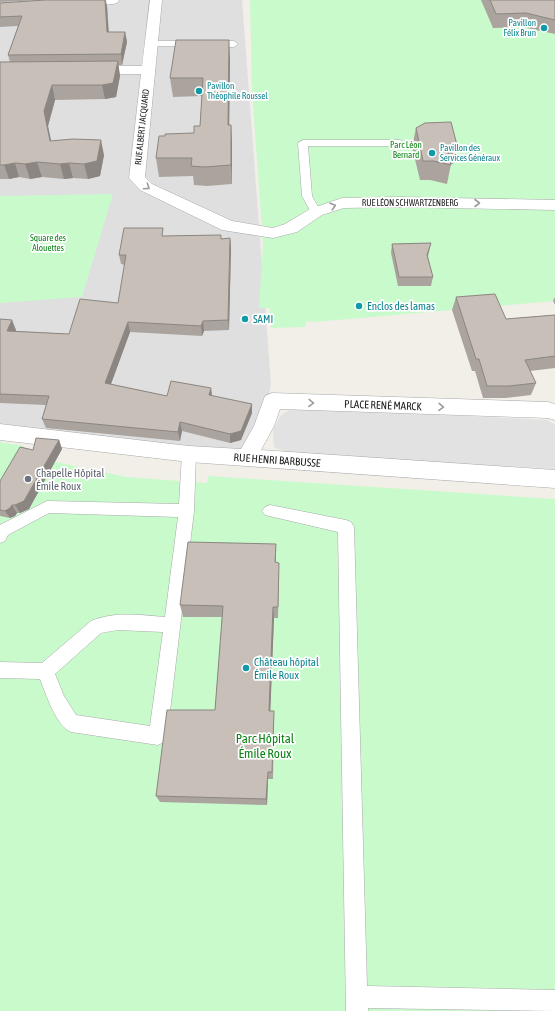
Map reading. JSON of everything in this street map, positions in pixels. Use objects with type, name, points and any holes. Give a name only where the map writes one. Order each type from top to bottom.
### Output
[{"type":"street","points":[[68,3],[114,0]]},
{"type":"street","name":"RUE ALBERT JACQUARD","points":[[156,0],[137,178],[146,187],[228,226],[273,233]]},
{"type":"street","points":[[79,70],[148,70]]},
{"type":"street","name":"RUE LÉON SCHWARTZENBERG","points":[[273,233],[291,228],[316,212],[342,203],[555,204]]},
{"type":"street","name":"PLACE RENÉ MARCK","points":[[247,458],[264,426],[272,401],[551,411]]},
{"type":"street","name":"RUE HENRI BARBUSSE","points":[[0,432],[189,454],[555,479]]},
{"type":"lane","points":[[151,44],[234,44]]},
{"type":"lane","points":[[316,212],[307,196],[303,143],[400,143]]},
{"type":"lane","points":[[45,671],[58,702],[71,723],[158,736],[186,511],[189,454]]},
{"type":"lane","points":[[0,536],[2,531],[47,507],[186,511]]},
{"type":"lane","points":[[270,511],[346,527],[357,1004],[555,1001]]},
{"type":"lane","points":[[0,670],[45,671],[97,626],[118,622],[172,625]]},
{"type":"shaded area","points":[[0,0],[242,0],[271,384],[256,459],[0,425]]},
{"type":"shaded area","points":[[294,407],[547,420],[555,425],[555,469],[287,453],[274,447],[273,430],[280,416]]},
{"type":"green space","name":"Parc Léon Bernard","points":[[250,0],[555,0],[555,301],[314,322],[307,321],[305,327],[271,328],[270,308],[259,308],[263,244],[252,90]]},
{"type":"green space","name":"Square des Alouettes","points":[[113,194],[82,297],[0,303],[0,196]]},
{"type":"green space","name":"Parc Hôpital Émile Roux","points":[[0,442],[24,446],[24,455],[126,477],[207,483],[208,476],[555,499],[555,1011],[0,1011]]},
{"type":"building","points":[[45,0],[105,0],[107,32],[125,32],[121,54],[8,55],[22,16],[0,17],[0,3]]},
{"type":"building","points":[[490,0],[555,0],[555,20],[526,13],[496,14]]},
{"type":"building","points":[[176,40],[229,40],[228,125],[231,125],[231,165],[205,167],[191,166],[192,158],[156,158],[159,136],[165,136],[165,134],[194,133],[194,126],[200,126],[203,78],[170,78]]},
{"type":"building","points":[[118,61],[113,83],[102,85],[52,85],[44,111],[50,141],[73,139],[101,140],[97,161],[84,164],[37,162],[0,165],[0,62]]},
{"type":"building","points":[[451,122],[457,145],[446,145],[451,165],[434,161],[423,161],[416,128],[425,123]]},
{"type":"building","points":[[124,228],[163,228],[162,236],[221,235],[221,239],[230,238],[228,320],[203,321],[201,326],[128,322],[105,383],[167,396],[171,381],[211,388],[209,395],[252,404],[241,431],[230,434],[180,422],[178,432],[42,419],[49,396],[0,394],[0,319],[12,320],[7,331],[69,334],[80,299],[118,303],[126,255],[119,255]]},
{"type":"building","points":[[431,243],[427,255],[433,277],[399,277],[392,244]]},
{"type":"building","points":[[495,294],[506,319],[555,315],[555,356],[525,360],[536,383],[509,386],[487,386],[479,359],[476,359],[456,297]]},
{"type":"building","name":"Chapelle Hôpital Émile Roux","points":[[36,438],[59,440],[24,501],[12,505],[5,511],[0,510],[0,481],[20,447],[33,450]]},
{"type":"building","name":"Château hôpital Émile Roux","points":[[188,542],[276,544],[275,562],[279,563],[278,607],[273,607],[269,711],[274,711],[272,772],[268,772],[266,799],[156,796],[167,710],[215,710],[223,606],[180,605]]},
{"type":"place","name":"Pavillon Félix Brun","points":[[544,28]]},
{"type":"place","name":"Pavillon Théophile Roussel","points":[[199,91]]},
{"type":"place","name":"Pavillon des Services Généraux","points":[[432,153]]},
{"type":"place","name":"Enclos des lamas","points":[[359,306]]},
{"type":"place","name":"SAMI","points":[[245,319]]},
{"type":"place","name":"Chapelle Hôpital Émile Roux","points":[[28,479]]},
{"type":"place","name":"Château hôpital Émile Roux","points":[[246,668]]}]
